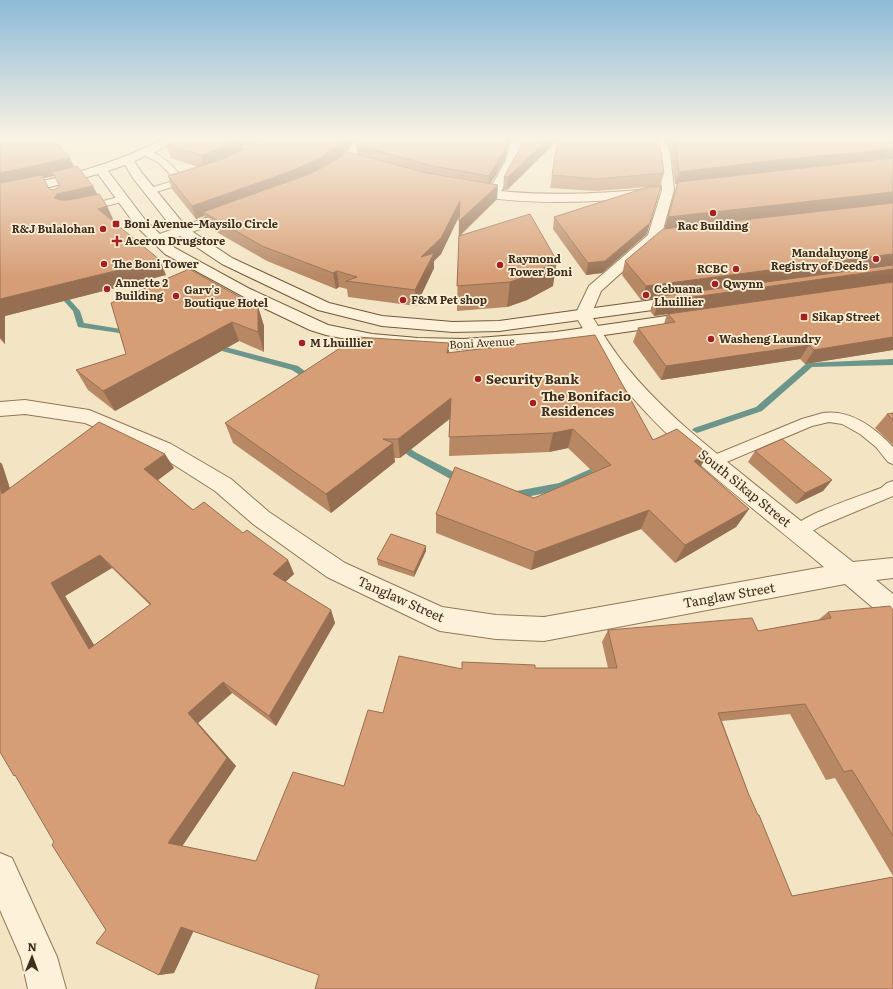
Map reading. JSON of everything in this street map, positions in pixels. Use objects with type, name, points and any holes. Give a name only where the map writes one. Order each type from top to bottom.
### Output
[{"type":"street","points":[[0,194],[59,184]]},
{"type":"street","name":"Boni Avenue","points":[[111,184],[137,219],[156,240],[170,251],[208,273],[324,330],[382,340],[441,346],[509,342],[700,298]]},
{"type":"street","name":"Boni Avenue","points":[[145,184],[182,231],[227,261],[324,307],[382,321],[453,327],[588,323],[706,315]]},
{"type":"street","points":[[493,194],[499,184]]},
{"type":"street","points":[[588,323],[594,289],[654,237],[672,190],[671,184]]},
{"type":"street","points":[[457,188],[493,194],[527,197],[586,198],[621,196],[672,190]]},
{"type":"street","points":[[156,240],[246,207]]},
{"type":"street","points":[[654,237],[670,235]]},
{"type":"street","name":"South Sikap Street","points":[[588,323],[615,364],[667,423],[712,462],[893,609]]},
{"type":"street","name":"Tanglaw Street","points":[[0,408],[25,407],[89,417],[164,449],[223,485],[261,518],[336,570],[440,619],[496,627],[544,629],[849,573],[893,568]]},
{"type":"street","points":[[0,870],[39,957],[47,989]]},
{"type":"lane","points":[[150,191],[172,184]]},
{"type":"lane","points":[[72,211],[122,199]]},
{"type":"lane","points":[[712,462],[810,421],[828,416],[841,417],[853,422],[874,438],[893,458]]},
{"type":"lane","points":[[798,531],[816,521],[887,492],[893,487]]},
{"type":"building","points":[[0,184],[47,184],[49,189],[54,190],[60,186],[59,184],[92,184],[93,186],[57,194],[54,198],[68,200],[99,194],[107,206],[98,209],[160,260],[0,299]]},
{"type":"building","points":[[175,184],[254,184],[192,206]]},
{"type":"building","points":[[281,184],[498,185],[459,221],[460,201],[441,238],[421,257],[434,253],[415,290],[346,281],[357,277],[337,271],[333,273],[262,246],[203,212]]},
{"type":"building","points":[[677,184],[893,184],[893,192],[668,217]]},
{"type":"building","points":[[661,186],[650,223],[605,261],[588,263],[554,217],[648,187]]},
{"type":"building","points":[[893,203],[893,254],[646,286],[625,261],[663,229]]},
{"type":"building","points":[[530,214],[557,261],[530,275],[510,282],[457,286],[459,236]]},
{"type":"building","points":[[893,265],[893,269],[658,302],[654,297]]},
{"type":"building","points":[[189,269],[258,307],[258,332],[232,322],[103,391],[76,370],[126,354],[111,303]]},
{"type":"building","points":[[893,282],[893,337],[814,350],[809,345],[666,366],[638,328],[675,322],[668,314]]},
{"type":"building","points":[[595,335],[653,440],[677,429],[708,454],[694,461],[749,509],[685,545],[649,510],[535,552],[436,514],[455,467],[534,498],[611,465],[573,429],[553,433],[449,437],[451,398],[398,439],[383,439],[393,443],[326,494],[225,423],[357,337],[449,343],[447,353]]},
{"type":"building","points":[[893,413],[893,420],[887,414]]},
{"type":"building","points":[[99,422],[165,454],[144,469],[193,510],[204,502],[243,533],[247,530],[288,560],[273,574],[331,610],[269,716],[223,682],[188,713],[227,758],[168,843],[256,861],[293,772],[344,786],[368,710],[383,713],[399,656],[462,669],[462,662],[535,665],[535,668],[617,668],[608,630],[752,618],[758,631],[831,618],[828,612],[890,606],[893,610],[893,836],[852,770],[844,772],[805,704],[718,713],[749,795],[759,815],[792,896],[893,877],[893,989],[315,989],[319,975],[181,927],[159,975],[96,943],[106,930],[52,845],[54,842],[0,752],[0,488],[2,494]],"holes":[[[100,555],[151,604],[89,649],[51,583]]]},
{"type":"building","points":[[782,439],[832,480],[805,493],[755,451]]},
{"type":"building","points":[[391,534],[426,546],[414,572],[377,559]]},
{"type":"waterway","points":[[58,290],[76,311],[81,325],[133,333]]},
{"type":"waterway","points":[[214,346],[295,368],[313,380]]},
{"type":"waterway","points":[[697,430],[759,409],[810,365],[893,362]]},
{"type":"waterway","points":[[398,443],[412,454],[464,482]]},
{"type":"waterway","points":[[511,496],[561,486],[604,467]]},
{"type":"place","name":"Rac Building","points":[[713,213]]},
{"type":"place","name":"Boni Avenue–Maysilo Circle","points":[[116,224]]},
{"type":"place","name":"R&J Bulalohan","points":[[103,229]]},
{"type":"place","name":"Aceron Drugstore","points":[[117,241]]},
{"type":"place","name":"Mandaluyong Registry of Deeds","points":[[876,259]]},
{"type":"place","name":"The Boni Tower","points":[[104,264]]},
{"type":"place","name":"Raymond Tower Boni","points":[[500,265]]},
{"type":"place","name":"RCBC","points":[[736,269]]},
{"type":"place","name":"Qwynn","points":[[715,284]]},
{"type":"place","name":"Annette 2 Building","points":[[107,289]]},
{"type":"place","name":"Cebuana Lhuillier","points":[[646,295]]},
{"type":"place","name":"Garv's Boutique Hotel","points":[[176,296]]},
{"type":"place","name":"F&M Pet shop","points":[[403,300]]},
{"type":"place","name":"Sikap Street","points":[[804,317]]},
{"type":"place","name":"Washeng Laundry","points":[[711,339]]},
{"type":"place","name":"M Lhuillier","points":[[302,343]]},
{"type":"place","name":"Security Bank","points":[[478,379]]},
{"type":"place","name":"The Bonifacio Residences","points":[[533,403]]}]
